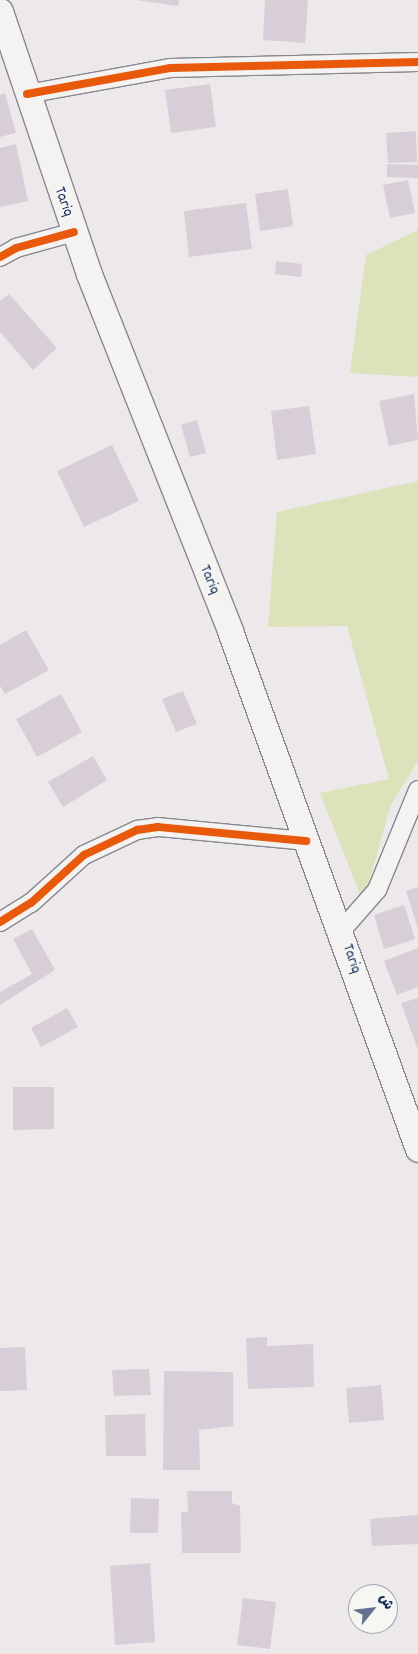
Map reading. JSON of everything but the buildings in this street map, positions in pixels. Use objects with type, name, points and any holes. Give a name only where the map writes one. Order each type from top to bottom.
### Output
[{"type":"main road","name":"Tariq","points":[[0,11],[74,232],[138,406],[230,631],[306,841],[341,931],[418,1149]]},
{"type":"street","points":[[27,94],[170,68],[418,62]]},
{"type":"street","points":[[0,257],[16,248],[74,232]]},
{"type":"street","points":[[341,931],[377,890],[418,790]]},
{"type":"street","points":[[0,922],[31,903],[84,855],[137,830],[158,827],[306,841]]},
{"type":"green space","points":[[418,230],[418,377],[350,373],[366,255]]},
{"type":"green space","points":[[418,481],[418,761],[391,805],[363,902],[320,793],[389,779],[347,626],[268,627],[277,512]]},
{"type":"cycle path","points":[[27,94],[170,68],[418,62]]},
{"type":"cycle path","points":[[0,257],[16,248],[74,232]]},
{"type":"cycle path","points":[[0,922],[31,903],[84,855],[137,830],[158,827],[306,841]]}]
